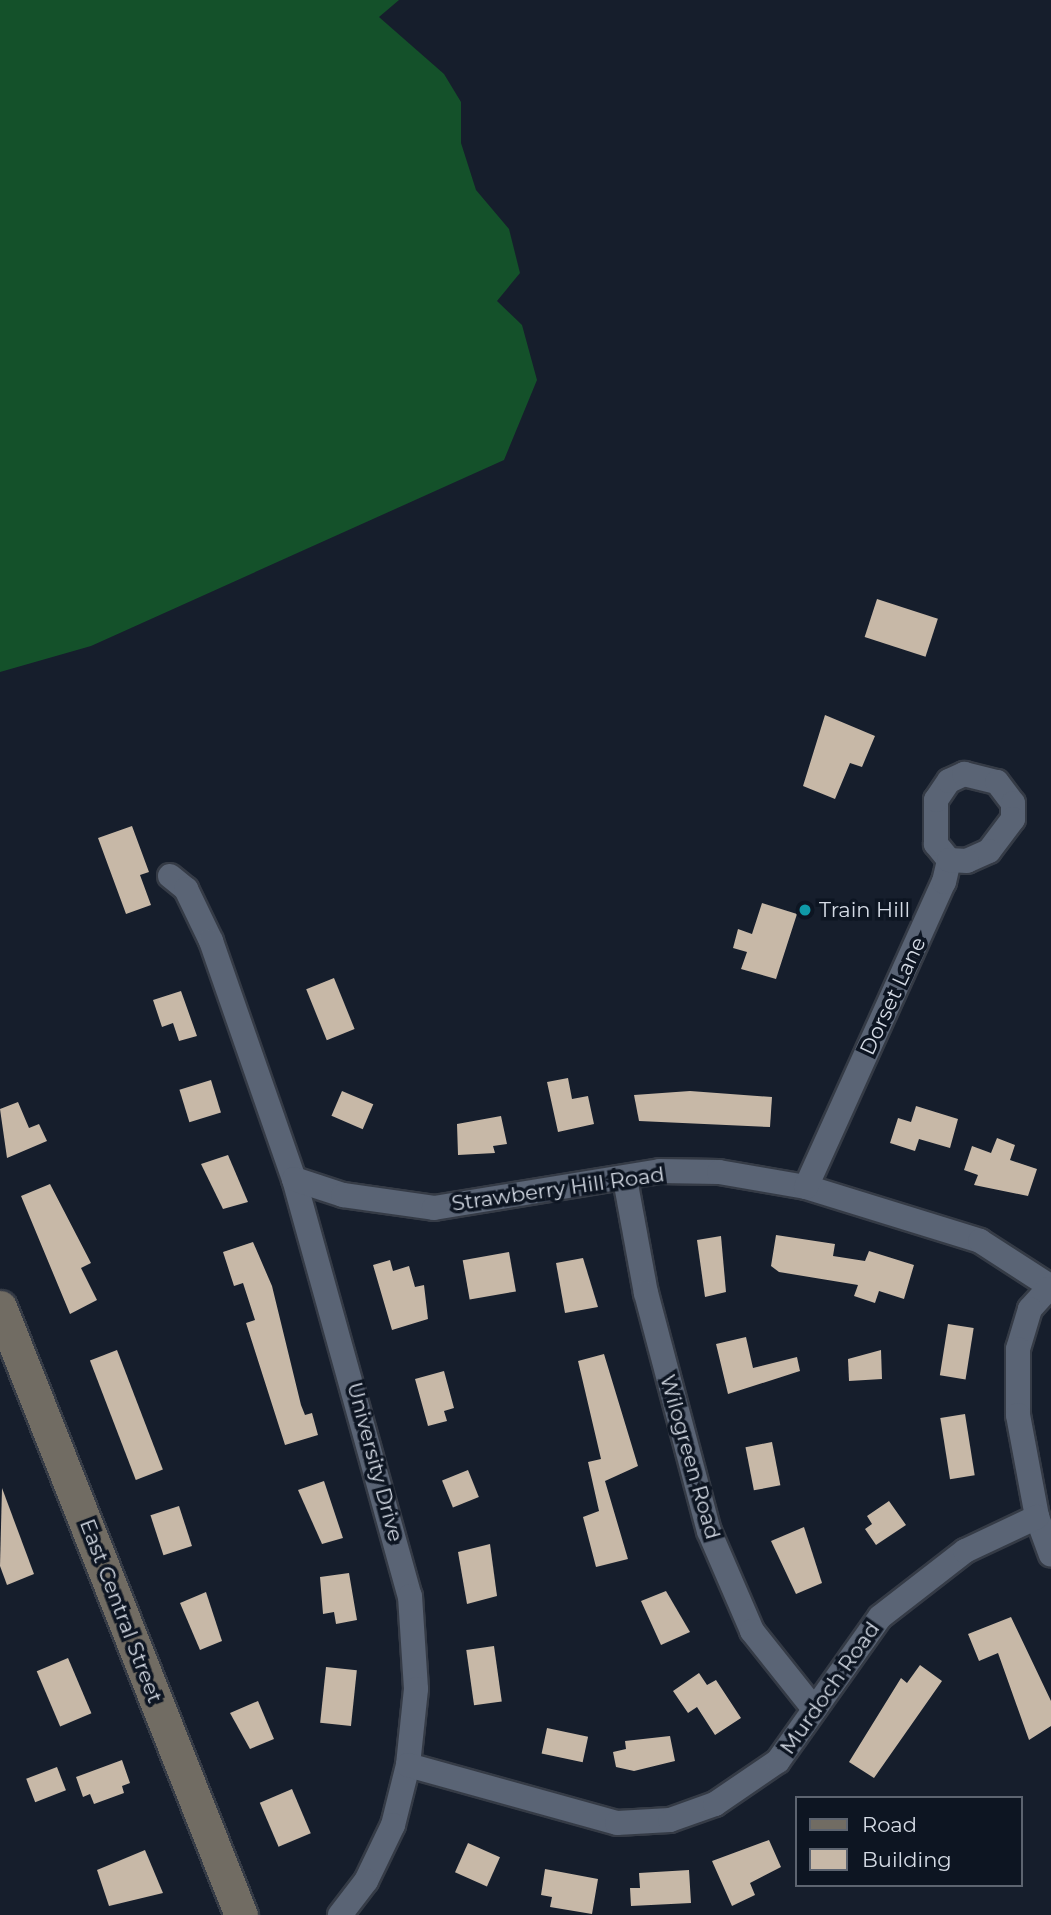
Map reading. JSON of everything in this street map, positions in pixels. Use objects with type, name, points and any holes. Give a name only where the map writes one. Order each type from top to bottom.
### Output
[{"type":"main road","name":"East Central Street","points":[[0,1307],[242,1915]]},
{"type":"street","points":[[964,774],[997,782],[1013,803],[1013,819],[989,852],[967,862],[949,860],[936,844],[936,800],[949,781],[964,774]]},
{"type":"street","name":"Dorset Lane","points":[[806,1187],[915,952],[949,860]]},
{"type":"street","name":"University Drive","points":[[170,876],[186,889],[237,1009],[294,1179],[410,1596],[416,1689],[408,1765],[393,1825],[366,1881],[340,1915]]},
{"type":"street","name":"Strawberry Hill Road","points":[[294,1179],[343,1195],[434,1208],[625,1179],[660,1171],[719,1172],[806,1187],[980,1241],[1050,1288]]},
{"type":"street","name":"Wilogreen Road","points":[[625,1179],[646,1293],[709,1531],[752,1631],[814,1709]]},
{"type":"street","points":[[1050,1288],[1030,1310],[1018,1349],[1018,1415],[1037,1517],[1051,1555]]},
{"type":"street","name":"Murdoch Road","points":[[408,1765],[573,1816],[617,1823],[670,1820],[750,1783],[778,1761],[880,1617],[965,1551],[1037,1517]]},
{"type":"green space","points":[[0,0],[399,0],[379,17],[444,74],[461,102],[461,143],[476,190],[509,229],[520,273],[497,301],[522,325],[537,380],[504,460],[91,646],[0,672]]},
{"type":"building","points":[[877,599],[938,619],[926,657],[865,637]]},
{"type":"building","points":[[825,715],[875,736],[862,767],[850,763],[835,799],[803,786]]},
{"type":"building","points":[[132,826],[149,872],[140,875],[151,905],[126,914],[98,838]]},
{"type":"building","points":[[762,903],[797,914],[776,979],[741,969],[747,952],[733,948],[738,929],[752,934]]},
{"type":"building","points":[[334,978],[355,1029],[327,1040],[306,989]]},
{"type":"building","points":[[181,991],[197,1036],[179,1041],[173,1023],[162,1027],[153,1000]]},
{"type":"building","points":[[568,1078],[572,1099],[588,1096],[594,1124],[558,1132],[547,1082]]},
{"type":"building","points":[[211,1080],[221,1113],[189,1122],[179,1090]]},
{"type":"building","points":[[342,1091],[373,1104],[363,1129],[331,1116]]},
{"type":"building","points":[[690,1091],[772,1097],[770,1127],[639,1121],[634,1095]]},
{"type":"building","points":[[18,1102],[29,1128],[39,1124],[47,1141],[7,1158],[0,1109]]},
{"type":"building","points":[[916,1106],[958,1119],[950,1148],[919,1139],[915,1151],[890,1143],[898,1118],[911,1122]]},
{"type":"building","points":[[501,1116],[507,1144],[493,1146],[495,1153],[458,1155],[457,1124]]},
{"type":"building","points":[[997,1138],[1015,1145],[1010,1160],[1037,1169],[1028,1196],[974,1185],[978,1175],[964,1170],[972,1146],[991,1153]]},
{"type":"building","points":[[228,1155],[248,1202],[223,1209],[201,1164]]},
{"type":"building","points":[[50,1184],[91,1263],[81,1268],[97,1300],[70,1314],[21,1196]]},
{"type":"building","points":[[776,1235],[835,1244],[833,1256],[865,1261],[869,1251],[914,1265],[904,1299],[879,1291],[875,1303],[854,1296],[858,1285],[779,1272],[771,1266]]},
{"type":"building","points":[[721,1236],[726,1292],[705,1297],[697,1240]]},
{"type":"building","points":[[253,1242],[272,1286],[301,1405],[305,1415],[312,1413],[318,1435],[285,1445],[246,1323],[255,1320],[243,1283],[234,1286],[223,1252]]},
{"type":"building","points":[[509,1252],[516,1291],[470,1300],[463,1260]]},
{"type":"building","points":[[583,1258],[598,1307],[565,1313],[556,1263]]},
{"type":"building","points":[[390,1260],[393,1271],[409,1266],[415,1287],[424,1285],[428,1319],[392,1330],[373,1265]]},
{"type":"building","points":[[948,1324],[974,1328],[966,1379],[940,1375]]},
{"type":"building","points":[[746,1337],[753,1368],[797,1357],[800,1371],[728,1394],[716,1344]]},
{"type":"building","points":[[117,1350],[163,1469],[136,1480],[90,1360]]},
{"type":"building","points":[[881,1350],[882,1379],[849,1381],[848,1359]]},
{"type":"building","points":[[604,1354],[638,1466],[605,1481],[628,1559],[596,1567],[583,1517],[599,1511],[588,1462],[601,1459],[578,1361]]},
{"type":"building","points":[[444,1371],[454,1408],[444,1411],[447,1421],[428,1426],[415,1379]]},
{"type":"building","points":[[965,1414],[975,1475],[950,1479],[940,1418]]},
{"type":"building","points":[[772,1442],[780,1485],[754,1490],[745,1447]]},
{"type":"building","points":[[468,1470],[479,1497],[453,1507],[442,1480]]},
{"type":"building","points":[[324,1481],[343,1538],[322,1544],[298,1490]]},
{"type":"building","points":[[2,1488],[34,1574],[7,1585],[0,1566]]},
{"type":"building","points":[[889,1501],[906,1525],[876,1545],[865,1529],[872,1524],[867,1516]]},
{"type":"building","points":[[179,1506],[192,1546],[163,1555],[150,1515]]},
{"type":"building","points":[[804,1527],[822,1583],[796,1594],[771,1541]]},
{"type":"building","points":[[490,1544],[497,1596],[467,1604],[458,1552]]},
{"type":"building","points":[[349,1573],[357,1620],[336,1624],[334,1612],[323,1614],[320,1577]]},
{"type":"building","points":[[666,1591],[690,1632],[661,1645],[641,1601]]},
{"type":"building","points":[[206,1592],[222,1641],[200,1650],[180,1603]]},
{"type":"building","points":[[1011,1617],[1051,1701],[1051,1726],[1029,1740],[998,1653],[979,1661],[968,1634]]},
{"type":"building","points":[[494,1646],[502,1701],[474,1705],[466,1650]]},
{"type":"building","points":[[68,1658],[91,1713],[60,1727],[37,1671]]},
{"type":"building","points":[[920,1665],[942,1681],[874,1778],[849,1762],[901,1678],[907,1683]]},
{"type":"building","points":[[326,1667],[357,1670],[351,1726],[320,1723]]},
{"type":"building","points":[[699,1673],[707,1685],[716,1680],[741,1718],[715,1735],[697,1707],[688,1713],[673,1691]]},
{"type":"building","points":[[258,1701],[274,1739],[250,1749],[230,1713]]},
{"type":"building","points":[[547,1728],[588,1737],[583,1762],[542,1753]]},
{"type":"building","points":[[670,1736],[675,1761],[634,1771],[616,1767],[613,1752],[626,1749],[625,1741]]},
{"type":"building","points":[[122,1760],[130,1783],[122,1786],[124,1793],[94,1804],[90,1794],[83,1797],[76,1777]]},
{"type":"building","points":[[57,1767],[66,1790],[35,1802],[26,1779]]},
{"type":"building","points":[[292,1789],[311,1833],[279,1847],[260,1803]]},
{"type":"building","points":[[769,1840],[781,1867],[750,1883],[755,1895],[732,1906],[712,1861]]},
{"type":"building","points":[[468,1843],[500,1857],[487,1886],[455,1872]]},
{"type":"building","points":[[145,1850],[163,1893],[109,1906],[97,1870]]},
{"type":"building","points":[[545,1869],[598,1879],[592,1914],[550,1907],[552,1897],[541,1895]]},
{"type":"building","points":[[689,1870],[691,1903],[631,1906],[630,1888],[640,1888],[639,1873]]},
{"type":"place","name":"Train Hill","points":[[805,910]]}]
